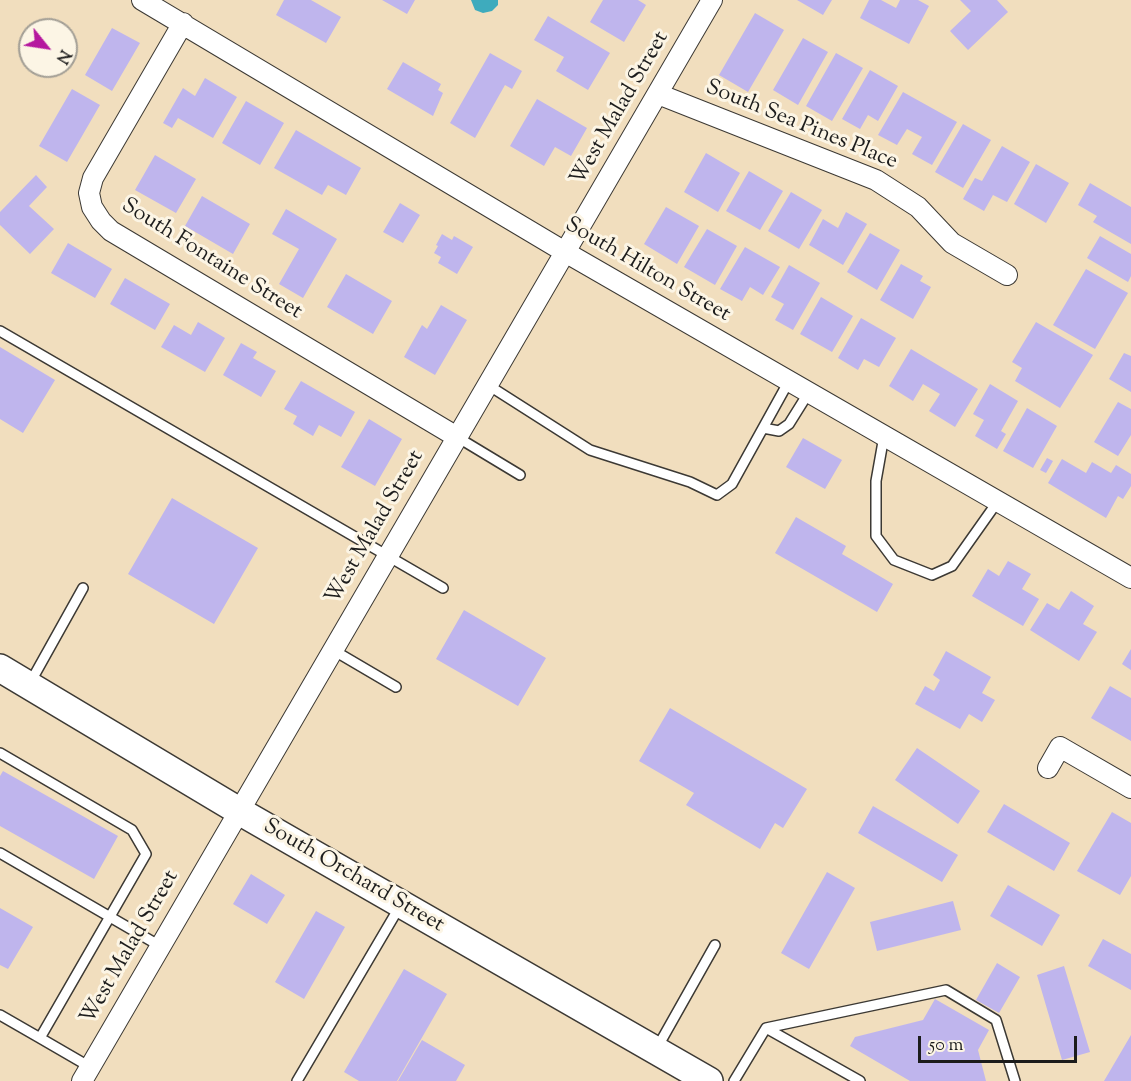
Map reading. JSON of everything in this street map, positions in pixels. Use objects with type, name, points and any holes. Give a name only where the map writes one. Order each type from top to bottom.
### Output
[{"type":"main road","name":"South Orchard Street","points":[[0,668],[239,811],[709,1081]]},
{"type":"street","name":"South Hilton Street","points":[[142,0],[565,252],[998,501],[1129,571]]},
{"type":"street","name":"West Malad Street","points":[[86,1074],[712,0]]},
{"type":"street","name":"South Fontaine Street","points":[[183,23],[93,178],[89,193],[92,207],[101,221],[111,231],[457,437]]},
{"type":"street","name":"South Sea Pines Place","points":[[658,94],[876,180],[918,207],[952,243],[1006,275]]},
{"type":"street","points":[[1048,768],[1060,747],[1131,788]]},
{"type":"lane","points":[[0,331],[443,588]]},
{"type":"lane","points":[[488,385],[590,450],[690,482],[717,495],[732,484],[789,381]]},
{"type":"lane","points":[[763,428],[780,431],[789,423],[809,392]]},
{"type":"lane","points":[[884,436],[876,481],[876,536],[894,560],[932,575],[952,566],[998,501]]},
{"type":"lane","points":[[457,437],[520,474]]},
{"type":"lane","points":[[29,685],[83,588]]},
{"type":"lane","points":[[333,650],[396,687]]},
{"type":"lane","points":[[0,753],[132,830],[146,854],[40,1038]]},
{"type":"lane","points":[[0,853],[160,946]]},
{"type":"lane","points":[[297,1081],[401,904]]},
{"type":"lane","points":[[656,1050],[715,945]]},
{"type":"lane","points":[[734,1081],[766,1028],[946,990],[996,1020],[1015,1081]]},
{"type":"lane","points":[[0,1015],[40,1038],[86,1074]]},
{"type":"lane","points":[[766,1028],[860,1081]]},
{"type":"water","points":[[471,0],[498,0],[498,5],[492,11],[483,13],[475,10]]},
{"type":"building","points":[[284,0],[311,0],[341,17],[326,43],[276,15]]},
{"type":"building","points":[[382,0],[415,0],[407,14]]},
{"type":"building","points":[[603,0],[638,0],[646,5],[624,42],[590,22]]},
{"type":"building","points":[[797,0],[832,0],[823,15]]},
{"type":"building","points":[[869,0],[881,0],[896,8],[900,0],[918,0],[929,6],[909,44],[860,18]]},
{"type":"building","points":[[960,0],[997,0],[1008,12],[968,50],[950,31],[971,11]]},
{"type":"building","points":[[755,13],[784,30],[748,92],[719,75]]},
{"type":"building","points":[[548,16],[610,53],[588,90],[556,71],[564,57],[534,40]]},
{"type":"building","points":[[112,28],[140,43],[112,91],[85,75]]},
{"type":"building","points":[[803,38],[828,52],[798,105],[773,90]]},
{"type":"building","points":[[490,53],[522,71],[512,89],[505,85],[475,138],[450,123]]},
{"type":"building","points":[[836,53],[863,68],[832,121],[806,106]]},
{"type":"building","points":[[403,62],[441,84],[438,90],[443,93],[433,116],[387,89]]},
{"type":"building","points":[[870,70],[898,86],[878,121],[868,115],[860,129],[842,119]]},
{"type":"building","points":[[205,78],[237,97],[213,138],[178,118],[172,128],[163,123],[183,88],[195,96]]},
{"type":"building","points":[[72,89],[100,105],[67,162],[39,146]]},
{"type":"building","points":[[903,92],[957,122],[932,165],[912,154],[922,137],[907,129],[897,145],[878,135]]},
{"type":"building","points":[[537,99],[587,128],[571,156],[555,147],[544,166],[510,146]]},
{"type":"building","points":[[246,101],[284,123],[260,165],[222,143]]},
{"type":"building","points":[[963,124],[991,140],[963,188],[935,172]]},
{"type":"building","points":[[296,130],[361,168],[346,195],[328,185],[322,195],[274,168]]},
{"type":"building","points":[[1002,146],[1030,162],[1007,202],[993,195],[984,211],[963,199],[975,178],[982,181]]},
{"type":"building","points":[[706,153],[740,173],[718,212],[684,192]]},
{"type":"building","points":[[155,155],[196,179],[176,213],[135,190]]},
{"type":"building","points":[[1036,164],[1069,183],[1046,223],[1014,204]]},
{"type":"building","points":[[749,171],[783,191],[760,230],[726,211]]},
{"type":"building","points":[[36,175],[47,187],[29,206],[54,229],[30,254],[0,225],[0,212]]},
{"type":"building","points":[[1090,183],[1131,207],[1131,244],[1093,222],[1097,216],[1078,205]]},
{"type":"building","points":[[791,192],[822,210],[799,249],[768,231]]},
{"type":"building","points":[[202,196],[250,224],[233,254],[185,226]]},
{"type":"building","points":[[400,203],[420,215],[403,243],[383,232]]},
{"type":"building","points":[[666,207],[699,226],[677,264],[644,244]]},
{"type":"building","points":[[286,209],[337,239],[303,298],[279,284],[299,249],[272,234]]},
{"type":"building","points":[[846,212],[867,224],[843,265],[809,245],[823,219],[838,228]]},
{"type":"building","points":[[707,229],[737,246],[715,285],[684,267]]},
{"type":"building","points":[[870,233],[900,250],[877,290],[847,272]]},
{"type":"building","points":[[442,234],[452,240],[454,236],[473,247],[457,274],[438,263],[441,257],[434,253]]},
{"type":"building","points":[[1100,236],[1131,254],[1131,276],[1128,282],[1087,258]]},
{"type":"building","points":[[68,243],[112,269],[95,298],[51,273]]},
{"type":"building","points":[[745,247],[780,267],[763,295],[750,287],[742,301],[720,289]]},
{"type":"building","points":[[901,264],[923,276],[920,281],[931,287],[913,319],[880,300]]},
{"type":"building","points":[[789,265],[820,283],[793,330],[775,320],[784,304],[771,297]]},
{"type":"building","points":[[1086,269],[1128,293],[1095,349],[1053,325]]},
{"type":"building","points":[[346,274],[392,301],[373,334],[327,307]]},
{"type":"building","points":[[125,278],[170,304],[155,330],[110,304]]},
{"type":"building","points":[[821,297],[853,316],[832,352],[800,334]]},
{"type":"building","points":[[441,305],[467,320],[435,375],[404,357],[422,325],[427,329]]},
{"type":"building","points":[[861,318],[896,338],[879,367],[864,359],[858,370],[838,358]]},
{"type":"building","points":[[198,322],[225,338],[205,372],[161,347],[174,325],[191,335]]},
{"type":"building","points":[[1036,322],[1093,355],[1060,408],[1015,381],[1022,368],[1012,362]]},
{"type":"building","points":[[241,343],[257,352],[253,358],[276,371],[261,397],[223,375]]},
{"type":"building","points":[[0,347],[55,380],[23,433],[0,419]]},
{"type":"building","points":[[911,349],[978,389],[955,427],[929,411],[940,394],[923,384],[913,401],[889,386]]},
{"type":"building","points":[[1124,353],[1131,356],[1131,392],[1109,379]]},
{"type":"building","points":[[301,381],[355,412],[341,437],[319,425],[313,436],[293,424],[297,416],[284,409]]},
{"type":"building","points":[[990,384],[1018,401],[1001,431],[1006,434],[997,449],[975,436],[984,420],[973,414]]},
{"type":"building","points":[[1118,402],[1131,409],[1131,435],[1118,456],[1094,442]]},
{"type":"building","points":[[1027,408],[1057,426],[1033,468],[1003,451]]},
{"type":"building","points":[[369,419],[402,439],[375,486],[341,467]]},
{"type":"building","points":[[803,438],[842,460],[825,489],[786,467]]},
{"type":"building","points":[[1047,458],[1053,461],[1046,473],[1040,470]]},
{"type":"building","points":[[1062,459],[1086,473],[1092,462],[1111,473],[1116,465],[1131,474],[1131,486],[1123,499],[1118,496],[1106,518],[1048,483]]},
{"type":"building","points":[[172,498],[258,548],[214,624],[128,574]]},
{"type":"building","points":[[796,517],[846,546],[842,554],[893,584],[877,612],[775,553]]},
{"type":"building","points":[[1008,561],[1031,574],[1022,589],[1039,599],[1023,626],[972,596],[988,569],[999,576]]},
{"type":"building","points":[[1071,591],[1094,606],[1083,624],[1097,632],[1079,661],[1030,630],[1047,603],[1059,610]]},
{"type":"building","points":[[464,610],[546,658],[518,706],[436,659]]},
{"type":"building","points":[[1131,649],[1131,670],[1122,664]]},
{"type":"building","points":[[946,651],[991,677],[982,693],[995,700],[982,722],[969,714],[960,729],[915,704],[925,686],[934,691],[940,680],[933,675]]},
{"type":"building","points":[[1110,686],[1131,698],[1131,741],[1091,718]]},
{"type":"building","points":[[670,708],[807,789],[783,828],[775,823],[760,849],[686,805],[694,793],[639,761]]},
{"type":"building","points":[[917,748],[980,791],[958,824],[895,780]]},
{"type":"building","points":[[3,771],[118,836],[94,879],[0,826],[0,776]]},
{"type":"building","points":[[1004,804],[1070,843],[1054,871],[987,832]]},
{"type":"building","points":[[873,806],[958,855],[942,882],[858,833]]},
{"type":"building","points":[[1112,812],[1131,823],[1131,876],[1120,895],[1077,871]]},
{"type":"building","points":[[827,872],[855,888],[809,969],[781,953]]},
{"type":"building","points":[[251,874],[285,895],[267,924],[233,904]]},
{"type":"building","points":[[1008,885],[1060,915],[1042,946],[990,916]]},
{"type":"building","points":[[953,901],[961,930],[877,951],[870,922]]},
{"type":"building","points":[[0,908],[33,927],[8,969],[0,965]]},
{"type":"building","points":[[316,911],[345,927],[304,999],[275,982]]},
{"type":"building","points":[[1103,939],[1131,954],[1131,990],[1088,966]]},
{"type":"building","points":[[997,963],[1020,977],[999,1013],[976,1000]]},
{"type":"building","points":[[1064,966],[1090,1052],[1062,1060],[1037,975]]},
{"type":"building","points":[[404,969],[447,994],[397,1081],[359,1081],[344,1072]]},
{"type":"building","points":[[935,999],[989,1030],[978,1050],[986,1081],[910,1081],[850,1046],[855,1037],[923,1020]]},
{"type":"building","points":[[1131,1035],[1131,1081],[1104,1081]]},
{"type":"building","points":[[422,1040],[465,1065],[456,1081],[398,1081]]}]
